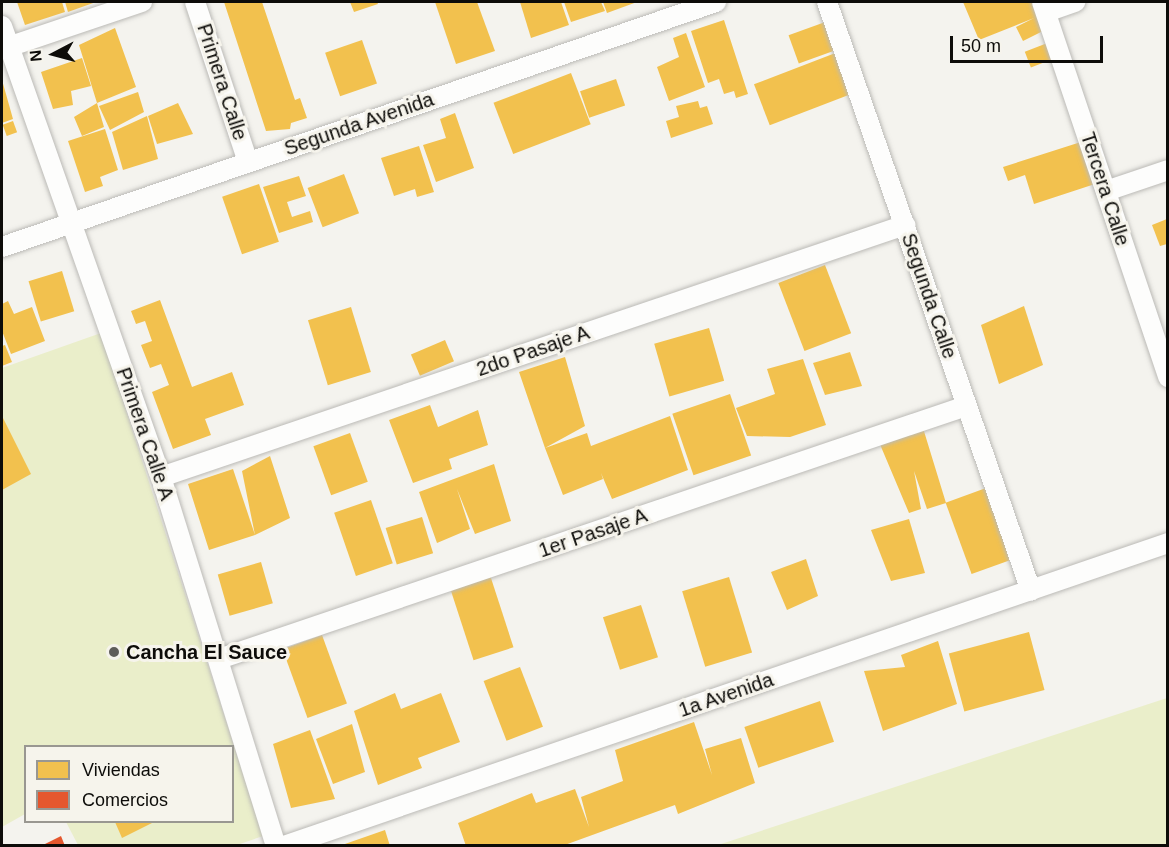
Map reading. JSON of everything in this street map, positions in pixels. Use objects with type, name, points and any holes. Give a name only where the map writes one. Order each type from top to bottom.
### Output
[{"type":"street","points":[[5,47],[142,2]]},
{"type":"street","name":"Primera Calle","points":[[195,2],[248,162]]},
{"type":"street","name":"Segunda Avenida","points":[[2,247],[716,2]]},
{"type":"street","name":"Segunda Calle","points":[[827,2],[1031,591]]},
{"type":"street","points":[[1044,7],[1075,2]]},
{"type":"street","name":"Tercera Calle","points":[[1044,7],[1106,191],[1163,349],[1167,377]]},
{"type":"street","name":"Primera Calle A","points":[[2,26],[5,47],[161,477],[276,846]]},
{"type":"street","points":[[1106,191],[1167,170]]},
{"type":"street","name":"2do Pasaje A","points":[[161,477],[904,225]]},
{"type":"street","name":"1er Pasaje A","points":[[219,659],[966,406]]},
{"type":"street","name":"1a Avenida","points":[[284,846],[1167,543]]},
{"type":"green space","points":[[101,333],[234,745],[24,745],[24,815],[2,827],[2,368]]},
{"type":"green space","points":[[1167,698],[1167,845],[718,845]]},
{"type":"green space","points":[[234,746],[263,836],[234,846],[78,845],[67,823],[234,823]]},
{"type":"building: Viviendas","points":[[17,2],[62,2],[65,12],[25,25]]},
{"type":"building: Viviendas","points":[[65,2],[96,2],[68,12]]},
{"type":"building: Viviendas","points":[[224,2],[262,2],[295,100],[300,98],[307,118],[291,123],[290,129],[266,131]]},
{"type":"building: Viviendas","points":[[350,2],[377,2],[378,4],[354,12]]},
{"type":"building: Viviendas","points":[[435,2],[477,2],[495,51],[456,64]]},
{"type":"building: Viviendas","points":[[520,2],[561,2],[569,25],[531,38]]},
{"type":"building: Viviendas","points":[[564,2],[601,2],[605,11],[571,22]]},
{"type":"building: Viviendas","points":[[603,2],[637,2],[607,13]]},
{"type":"building: Viviendas","points":[[963,2],[1036,2],[1043,31],[1023,41],[1016,27],[1034,18],[979,40]]},
{"type":"building: Viviendas","points":[[724,20],[748,94],[736,98],[734,91],[724,94],[719,79],[708,83],[691,31]]},
{"type":"building: Viviendas","points":[[828,21],[838,49],[799,64],[789,35]]},
{"type":"building: Viviendas","points":[[115,28],[136,87],[97,103],[79,45]]},
{"type":"building: Viviendas","points":[[686,33],[705,87],[669,101],[657,67],[679,57],[673,38]]},
{"type":"building: Viviendas","points":[[362,40],[377,83],[340,96],[325,53]]},
{"type":"building: Viviendas","points":[[1050,42],[1056,58],[1031,68],[1025,52]]},
{"type":"building: Viviendas","points":[[838,52],[854,93],[770,125],[754,84]]},
{"type":"building: Viviendas","points":[[82,58],[91,86],[71,91],[73,105],[53,109],[41,72]]},
{"type":"building: Viviendas","points":[[571,73],[591,124],[513,154],[494,103]]},
{"type":"building: Viviendas","points":[[616,79],[625,105],[589,118],[580,91]]},
{"type":"building: Viviendas","points":[[2,80],[13,119],[2,123]]},
{"type":"building: Viviendas","points":[[138,92],[144,112],[110,130],[99,106]]},
{"type":"building: Viviendas","points":[[698,101],[700,108],[707,106],[713,124],[671,138],[666,121],[679,117],[676,106]]},
{"type":"building: Viviendas","points":[[97,103],[104,127],[82,136],[74,117]]},
{"type":"building: Viviendas","points":[[178,103],[193,134],[157,144],[148,116]]},
{"type":"building: Viviendas","points":[[455,113],[474,168],[436,182],[423,145],[446,138],[440,119]]},
{"type":"building: Viviendas","points":[[147,116],[158,159],[123,170],[112,132]]},
{"type":"building: Viviendas","points":[[13,121],[17,132],[7,136],[3,125]]},
{"type":"building: Viviendas","points":[[105,129],[118,170],[100,177],[103,186],[85,192],[68,141]]},
{"type":"building: Viviendas","points":[[1084,141],[1098,183],[1034,204],[1025,175],[1008,181],[1003,167]]},
{"type":"building: Viviendas","points":[[419,146],[434,192],[417,197],[415,189],[394,196],[381,158]]},
{"type":"building: Viviendas","points":[[344,174],[359,213],[323,227],[308,188]]},
{"type":"building: Viviendas","points":[[299,176],[306,196],[287,202],[292,217],[310,211],[313,222],[279,233],[263,187]]},
{"type":"building: Viviendas","points":[[259,184],[279,242],[242,254],[222,197]]},
{"type":"building: Viviendas","points":[[1167,219],[1167,244],[1160,246],[1152,225]]},
{"type":"building: Viviendas","points":[[825,265],[851,333],[804,351],[778,283]]},
{"type":"building: Viviendas","points":[[62,271],[74,311],[41,321],[29,281]]},
{"type":"building: Viviendas","points":[[160,300],[192,387],[232,372],[244,405],[205,419],[211,435],[173,449],[152,392],[169,385],[161,364],[150,368],[141,345],[152,341],[145,321],[136,324],[131,311]]},
{"type":"building: Viviendas","points":[[8,301],[14,314],[32,307],[45,341],[11,354],[2,331],[2,304]]},
{"type":"building: Viviendas","points":[[1024,306],[1043,365],[999,384],[981,325]]},
{"type":"building: Viviendas","points":[[351,307],[371,372],[328,385],[308,320]]},
{"type":"building: Viviendas","points":[[709,328],[724,381],[669,397],[654,344]]},
{"type":"building: Viviendas","points":[[445,340],[454,361],[420,376],[411,354]]},
{"type":"building: Viviendas","points":[[5,345],[12,362],[2,366],[2,346]]},
{"type":"building: Viviendas","points":[[850,352],[862,386],[825,395],[813,363]]},
{"type":"building: Viviendas","points":[[565,357],[585,426],[545,448],[519,372]]},
{"type":"building: Viviendas","points":[[803,359],[826,425],[790,437],[747,436],[736,408],[775,394],[767,369]]},
{"type":"building: Viviendas","points":[[730,394],[751,455],[693,475],[672,414]]},
{"type":"building: Viviendas","points":[[430,405],[438,427],[478,410],[488,445],[449,459],[452,469],[413,483],[389,420]]},
{"type":"building: Viviendas","points":[[2,416],[31,474],[2,490]]},
{"type":"building: Viviendas","points":[[670,416],[688,470],[612,499],[601,473],[603,479],[563,495],[545,448],[587,433],[591,446]]},
{"type":"building: Viviendas","points":[[923,428],[946,503],[927,509],[914,471],[921,509],[909,513],[879,442]]},
{"type":"building: Viviendas","points":[[350,433],[368,482],[331,495],[313,446]]},
{"type":"building: Viviendas","points":[[270,456],[290,518],[255,535],[242,471]]},
{"type":"building: Viviendas","points":[[494,464],[511,521],[475,534],[457,489],[470,529],[437,543],[419,492]]},
{"type":"building: Viviendas","points":[[233,469],[255,535],[209,550],[188,484]]},
{"type":"building: Viviendas","points":[[986,488],[1012,559],[972,574],[946,503]]},
{"type":"building: Viviendas","points":[[371,500],[393,563],[356,576],[334,513]]},
{"type":"building: Viviendas","points":[[422,517],[433,553],[397,564],[386,528]]},
{"type":"building: Viviendas","points":[[909,519],[925,573],[891,581],[871,530]]},
{"type":"building: Viviendas","points":[[806,559],[818,596],[787,610],[771,572]]},
{"type":"building: Viviendas","points":[[261,562],[273,603],[230,616],[218,574]]},
{"type":"building: Viviendas","points":[[490,575],[513,647],[474,660],[450,588]]},
{"type":"building: Viviendas","points":[[729,577],[752,653],[705,667],[682,591]]},
{"type":"building: Viviendas","points":[[641,605],[658,657],[620,670],[603,617]]},
{"type":"building: Viviendas","points":[[1029,632],[1045,690],[964,711],[949,653]]},
{"type":"building: Viviendas","points":[[322,635],[347,704],[308,718],[283,649]]},
{"type":"building: Viviendas","points":[[938,641],[957,704],[883,731],[864,671],[905,667],[901,655]]},
{"type":"building: Viviendas","points":[[520,667],[543,727],[507,741],[484,681]]},
{"type":"building: Viviendas","points":[[395,693],[401,709],[441,693],[460,742],[418,758],[422,768],[378,785],[354,711]]},
{"type":"building: Viviendas","points":[[820,701],[834,742],[758,768],[744,727]]},
{"type":"building: Viviendas","points":[[694,722],[712,775],[705,749],[741,738],[755,783],[678,814],[675,805],[562,846],[466,846],[458,823],[532,793],[536,803],[575,789],[589,827],[581,797],[623,781],[615,750]]},
{"type":"building: Viviendas","points":[[352,724],[365,772],[333,784],[316,739]]},
{"type":"building: Viviendas","points":[[310,730],[335,799],[291,808],[273,744]]},
{"type":"building: Viviendas","points":[[115,823],[152,823],[122,838]]},
{"type":"building: Viviendas","points":[[385,830],[390,846],[342,846],[342,845]]},
{"type":"building: Comercios","points":[[61,836],[65,846],[41,846]]},
{"type":"place","name":"Cancha El Sauce","points":[[114,652]]}]
